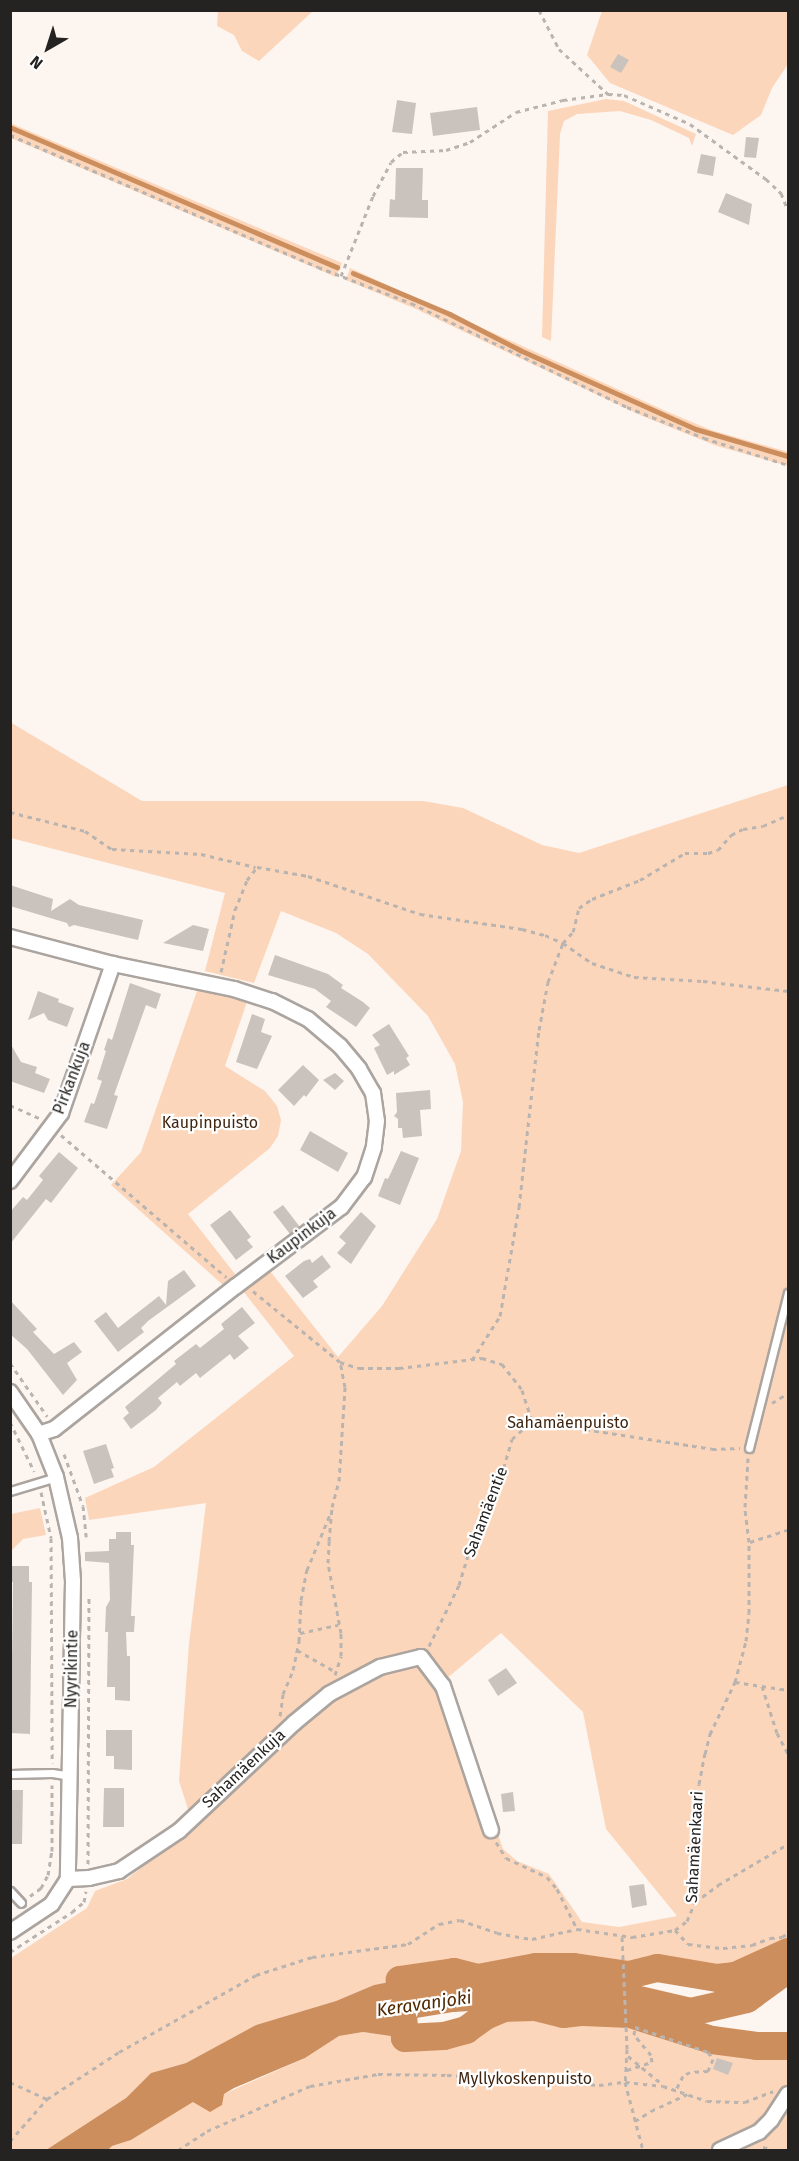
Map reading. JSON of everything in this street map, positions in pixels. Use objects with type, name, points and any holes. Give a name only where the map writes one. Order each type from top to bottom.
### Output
[{"type":"street","name":"Kaupinkuja","points":[[10,937],[112,964],[216,985],[272,1001],[308,1019],[324,1032],[359,1069],[373,1093],[377,1121],[374,1148],[364,1177],[341,1207],[54,1429],[39,1434]]},
{"type":"street","name":"Pirkankuja","points":[[10,1181],[61,1113],[112,964]]},
{"type":"street","name":"Nyyrikintie","points":[[10,1392],[39,1434],[56,1477],[70,1538],[73,1581],[68,1879]]},
{"type":"street","name":"Sahamäenkuja","points":[[68,1879],[89,1878],[119,1871],[179,1831],[329,1694],[380,1667],[421,1657]]},
{"type":"street","points":[[421,1657],[443,1686],[491,1830]]},
{"type":"street","points":[[10,1932],[52,1904],[68,1879]]},
{"type":"street","points":[[720,2151],[759,2132],[771,2120],[783,2092]]},
{"type":"lane","points":[[749,1448],[789,1293]]},
{"type":"lane","points":[[10,1491],[56,1477]]},
{"type":"lane","points":[[10,1774],[52,1773],[70,1776]]},
{"type":"lane","points":[[10,1890],[21,1903]]},
{"type":"path","points":[[539,10],[559,49],[608,94]]},
{"type":"path","points":[[341,276],[384,173],[391,162],[403,152],[446,150],[470,142],[516,112],[563,100],[608,94],[624,95],[690,124],[766,178],[781,193],[789,210]]},
{"type":"path","points":[[10,135],[419,307],[627,407],[724,446],[789,465]]},
{"type":"path","points":[[10,812],[85,831],[112,849],[201,854],[308,876],[420,914],[522,929],[563,943],[592,963],[634,977],[703,981],[789,991]]},
{"type":"path","points":[[472,1360],[500,1316],[508,1281],[528,1142],[539,1030],[548,982],[563,943],[573,932],[579,908],[592,899],[640,880],[685,853],[708,853],[718,850],[731,835],[764,826],[789,815]]},
{"type":"path","points":[[216,985],[223,969],[235,909],[247,880],[257,867]]},
{"type":"path","points":[[10,1105],[33,1114],[52,1127],[236,1286],[257,1293],[340,1362],[359,1368],[386,1368],[482,1358],[502,1364],[511,1373],[522,1390],[532,1421],[712,1449],[749,1448]]},
{"type":"path","points":[[276,1740],[283,1694],[293,1670],[297,1650],[301,1600],[307,1570],[332,1507],[339,1481],[345,1387],[340,1362]]},
{"type":"path","name":"Sahamäentie","points":[[421,1657],[445,1616],[459,1585],[475,1532],[496,1494],[512,1439],[532,1421]]},
{"type":"path","points":[[10,1422],[39,1483],[51,1538],[52,1851],[48,1875],[41,1888],[21,1903]]},
{"type":"path","name":"Sahamäenkaari","points":[[675,1930],[687,1921],[694,1902],[699,1784],[710,1734],[735,1682],[746,1641],[749,1542],[745,1507],[749,1448]]},
{"type":"path","points":[[329,1694],[341,1656],[341,1633],[328,1563],[332,1507]]},
{"type":"path","points":[[749,1542],[789,1530]]},
{"type":"path","points":[[300,1633],[338,1625]]},
{"type":"path","points":[[297,1650],[336,1672]]},
{"type":"path","points":[[735,1682],[789,1690]]},
{"type":"path","points":[[762,1686],[777,1733],[789,1754]]},
{"type":"path","points":[[491,1830],[506,1858],[547,1877],[557,1890],[577,1929]]},
{"type":"path","points":[[694,1902],[718,1885],[789,1844]]},
{"type":"path","points":[[10,2141],[47,2099],[119,2052],[204,2006],[236,1985],[301,1961],[408,1944],[439,1924],[460,1920],[497,1933],[532,1939],[577,1929],[622,1937],[675,1930],[688,1944],[723,1948],[752,1945],[770,1938],[783,1937],[789,1933]]},
{"type":"path","points":[[622,1937],[627,2049],[625,2082],[643,2151]]},
{"type":"path","points":[[627,2070],[652,2062],[651,2055],[634,2035],[635,2028],[708,2052],[712,2059],[708,2071],[690,2072],[683,2076],[676,2090]]},
{"type":"path","points":[[627,2055],[663,2085],[707,2101],[745,2102],[783,2092]]},
{"type":"path","points":[[178,2151],[207,2131],[310,2086],[378,2074],[458,2076],[599,2085],[625,2082],[663,2085]]},
{"type":"path","points":[[10,2082],[47,2099]]},
{"type":"path","points":[[635,2121],[651,2110],[687,2094]]},
{"type":"green space","points":[[218,10],[313,11],[259,61],[242,51],[234,35],[217,26]]},
{"type":"green space","points":[[602,11],[788,11],[788,64],[772,88],[761,115],[733,135],[610,83],[587,55]]},
{"type":"green space","points":[[606,99],[624,101],[696,134],[692,146],[689,138],[651,120],[620,111],[577,114],[564,121],[560,134],[551,341],[542,337],[548,111]]},
{"type":"green space","points":[[10,123],[342,263],[336,277],[11,138]]},
{"type":"green space","points":[[350,268],[668,412],[711,430],[788,452],[788,466],[717,446],[640,415],[416,309],[346,280]]},
{"type":"green space","name":"Sahamäenpuisto","points":[[10,722],[142,801],[423,801],[463,808],[542,845],[579,853],[788,785],[788,1952],[735,1976],[717,1978],[657,1968],[629,1975],[573,1967],[536,1967],[478,1978],[454,1972],[374,1985],[336,2001],[256,2025],[186,2063],[151,2073],[126,2098],[46,2150],[11,2150],[11,1958],[87,1908],[95,1891],[127,1879],[198,1823],[189,1812],[179,1781],[189,1644],[206,1503],[89,1520],[85,1498],[154,1467],[294,1356],[243,1291],[270,1271],[338,1357],[382,1306],[437,1219],[461,1151],[463,1102],[455,1064],[428,1016],[368,954],[336,933],[281,911],[254,983],[205,971],[225,893],[11,838]],"holes":[[[501,1633],[583,1712],[606,1829],[677,1916],[619,1927],[582,1922],[549,1874],[517,1861],[503,1849],[446,1679]]]},
{"type":"green space","name":"Kaupinpuisto","points":[[198,988],[248,999],[225,1066],[265,1091],[277,1106],[281,1120],[278,1136],[270,1148],[188,1214],[235,1274],[223,1285],[111,1185],[141,1152]]},
{"type":"green space","points":[[40,1508],[46,1535],[23,1539],[11,1551],[11,1514]]},
{"type":"green space","name":"Myllykoskenpuisto","points":[[535,2007],[563,2014],[583,2012],[630,2014],[712,2040],[757,2046],[788,2046],[788,2150],[108,2150],[112,2146],[131,2140],[193,2102],[224,2094],[305,2058],[339,2036],[363,2032],[423,2039],[444,2036],[466,2030],[485,2016],[504,2008]]},
{"type":"shaded area","points":[[400,1980],[405,2038],[363,2032],[339,2036],[305,2058],[234,2088],[224,2094],[222,2105],[210,2112],[193,2102],[131,2140],[112,2146],[108,2150],[46,2150],[126,2098],[151,2073],[186,2063],[256,2025],[336,2001],[374,1985]]},
{"type":"building","points":[[618,54],[629,60],[621,73],[610,67]]},
{"type":"building","points":[[397,100],[416,103],[412,134],[392,132]]},
{"type":"building","points":[[477,107],[480,130],[433,136],[430,113]]},
{"type":"building","points":[[746,137],[759,138],[756,158],[744,157]]},
{"type":"building","points":[[701,154],[716,157],[713,176],[697,173]]},
{"type":"building","points":[[396,168],[423,168],[422,200],[428,200],[428,218],[389,217],[390,199],[395,200]]},
{"type":"building","points":[[726,193],[752,204],[749,225],[718,212]]},
{"type":"building","points":[[10,885],[53,899],[51,911],[70,899],[79,905],[143,920],[138,940],[74,925],[69,927],[67,923],[10,906]]},
{"type":"building","points":[[193,925],[209,929],[203,951],[163,943]]},
{"type":"building","points":[[275,955],[328,974],[343,985],[341,988],[370,1008],[356,1027],[326,1007],[331,1001],[315,989],[268,975]]},
{"type":"building","points":[[130,983],[161,994],[156,1009],[146,1005],[114,1095],[118,1096],[107,1129],[84,1122],[91,1103],[94,1104],[102,1081],[97,1079],[106,1051],[104,1050],[108,1038],[112,1040]]},
{"type":"building","points":[[38,991],[74,1008],[67,1027],[48,1020],[44,1013],[28,1020]]},
{"type":"building","points":[[252,1014],[265,1019],[261,1032],[272,1036],[257,1069],[236,1062]]},
{"type":"building","points":[[389,1024],[409,1056],[406,1058],[410,1065],[394,1075],[394,1071],[387,1075],[374,1048],[380,1045],[372,1035]]},
{"type":"building","points":[[10,1043],[21,1062],[37,1067],[35,1073],[50,1079],[44,1093],[10,1081]]},
{"type":"building","points":[[303,1065],[319,1080],[306,1097],[304,1095],[294,1106],[278,1090]]},
{"type":"building","points":[[335,1073],[344,1081],[335,1090],[323,1080]]},
{"type":"building","points":[[430,1090],[431,1109],[420,1110],[422,1136],[403,1138],[402,1128],[398,1128],[398,1119],[394,1116],[397,1112],[396,1093]]},
{"type":"building","points":[[310,1131],[348,1153],[338,1172],[300,1150]]},
{"type":"building","points":[[401,1151],[419,1158],[400,1205],[378,1196],[385,1178],[388,1179]]},
{"type":"building","points":[[59,1152],[78,1168],[51,1203],[46,1199],[10,1244],[10,1212],[23,1197],[27,1200],[43,1180],[39,1176]]},
{"type":"building","points":[[283,1205],[300,1227],[290,1234],[273,1212]]},
{"type":"building","points":[[230,1210],[251,1237],[247,1240],[253,1247],[236,1260],[210,1225]]},
{"type":"building","points":[[361,1212],[376,1226],[351,1264],[337,1253],[346,1243],[339,1237]]},
{"type":"building","points":[[322,1255],[331,1267],[313,1281],[318,1287],[303,1298],[285,1276],[304,1261],[310,1259],[312,1263]]},
{"type":"building","points":[[184,1270],[196,1286],[148,1321],[141,1328],[144,1332],[118,1352],[94,1321],[106,1312],[118,1328],[159,1296],[166,1305],[168,1281]]},
{"type":"building","points":[[10,1300],[37,1329],[33,1332],[54,1354],[74,1342],[82,1352],[67,1363],[77,1380],[63,1395],[27,1349],[10,1334]]},
{"type":"building","points":[[242,1307],[255,1323],[238,1336],[249,1348],[234,1360],[230,1354],[200,1378],[196,1373],[180,1386],[177,1382],[158,1398],[162,1403],[156,1410],[131,1429],[123,1418],[129,1413],[125,1407],[176,1364],[174,1361],[196,1344],[200,1348],[224,1329],[221,1324]]},
{"type":"building","points":[[106,1444],[114,1468],[111,1469],[114,1477],[94,1484],[83,1451]]},
{"type":"building","points":[[116,1532],[131,1532],[131,1545],[134,1545],[131,1616],[135,1616],[134,1632],[126,1632],[127,1656],[130,1656],[130,1701],[115,1700],[115,1687],[107,1687],[108,1632],[105,1632],[106,1607],[110,1600],[109,1563],[85,1561],[85,1552],[109,1551],[109,1539],[116,1539]]},
{"type":"building","points":[[10,1566],[29,1566],[29,1582],[32,1582],[30,1734],[11,1733],[13,1582],[10,1582]]},
{"type":"building","points":[[506,1668],[517,1683],[498,1696],[488,1680]]},
{"type":"building","points":[[106,1730],[132,1730],[132,1770],[114,1769],[114,1756],[106,1756]]},
{"type":"building","points":[[104,1788],[124,1788],[124,1827],[103,1827]]},
{"type":"building","points":[[10,1790],[23,1790],[22,1844],[10,1844]]},
{"type":"building","points":[[513,1792],[515,1811],[503,1812],[501,1794]]},
{"type":"building","points":[[644,1884],[647,1905],[632,1908],[629,1886]]},
{"type":"building","points":[[717,2058],[733,2063],[728,2075],[713,2069]]},
{"type":"waterway","points":[[10,127],[337,267]]},
{"type":"waterway","points":[[353,273],[450,314],[520,350],[696,429],[788,456]]},
{"type":"waterway","name":"Keravanjoki","points":[[788,1952],[735,1976],[717,1978],[657,1968],[629,1975],[573,1967],[536,1967],[478,1978],[454,1972],[400,1980],[405,2038],[444,2036],[466,2030],[485,2016],[504,2008],[535,2007],[563,2014],[583,2012],[630,2014],[712,2040],[757,2046],[788,2046]]},
{"type":"waterway","name":"Keravanjoki","points":[[385,2009],[452,1998],[596,1990],[691,2012],[747,1999],[788,1969]]}]
